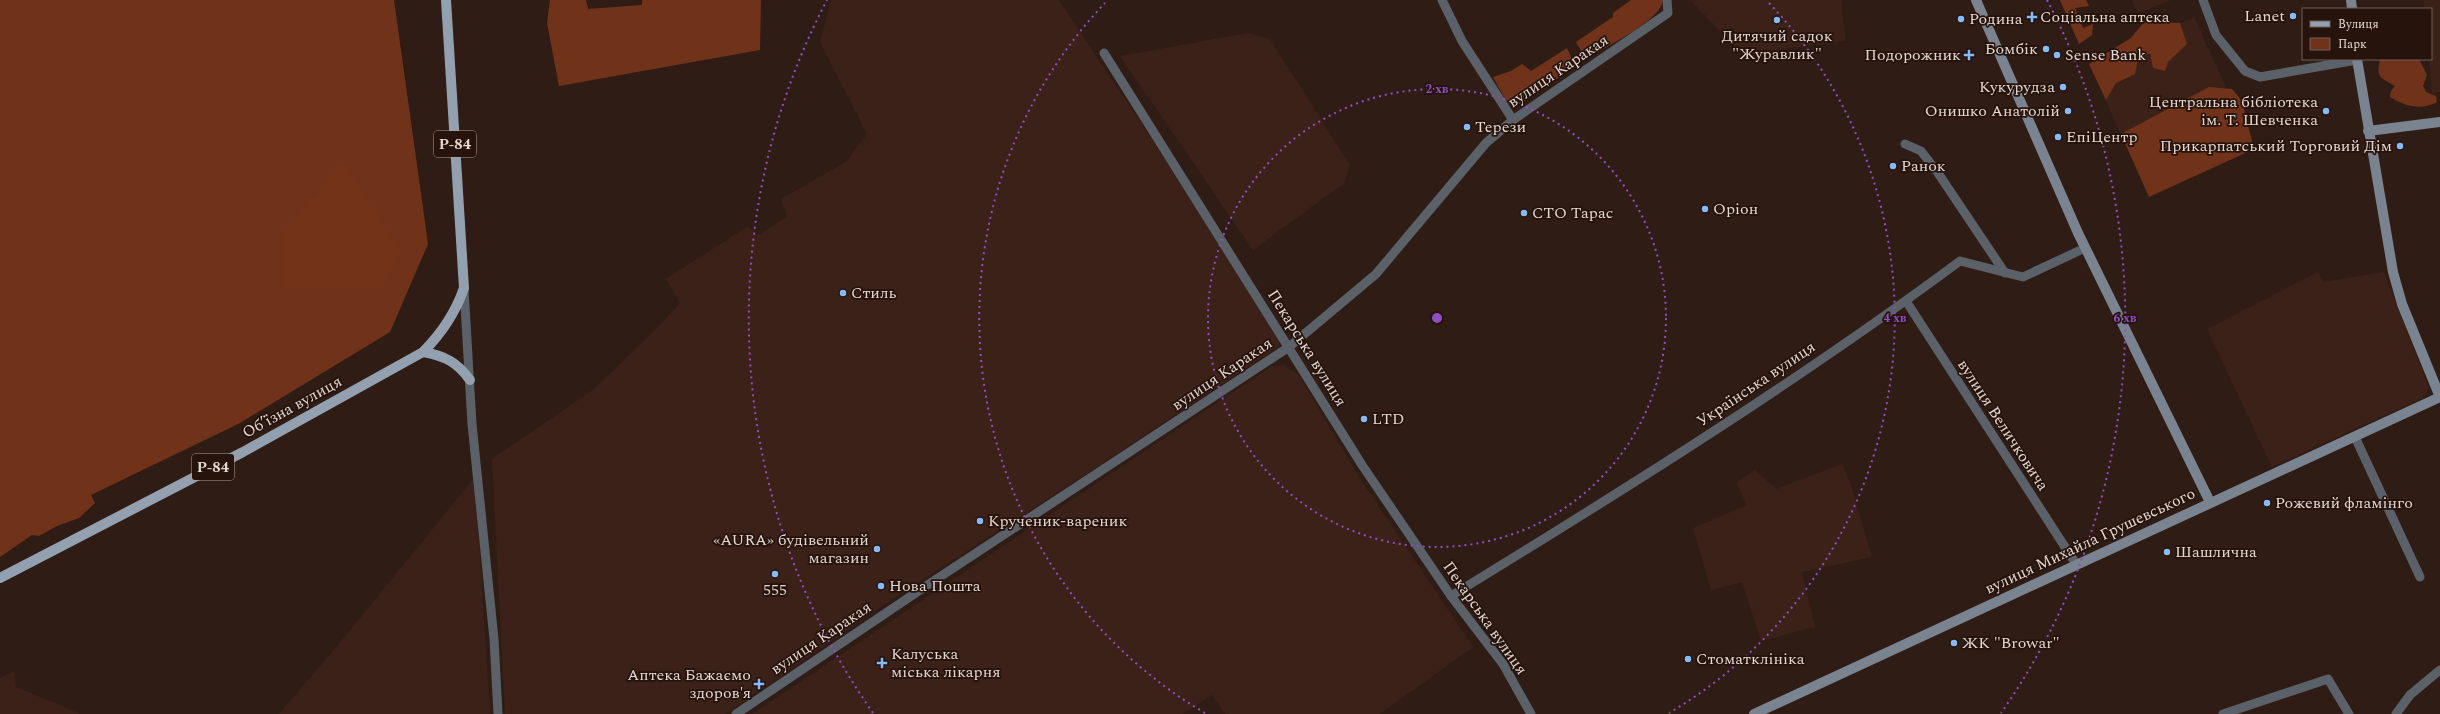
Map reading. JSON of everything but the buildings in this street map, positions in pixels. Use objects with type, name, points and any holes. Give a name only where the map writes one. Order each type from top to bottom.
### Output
[{"type":"main road","name":"Обʼїзна вулиця","points":[[0,578],[243,452],[422,352],[439,336],[457,309],[464,288],[446,0]]},
{"type":"main road","points":[[1976,0],[2085,248],[2210,502]]},
{"type":"main road","points":[[2357,60],[2393,272],[2402,304],[2440,397]]},
{"type":"main road","points":[[2368,131],[2440,122]]},
{"type":"main road","points":[[422,352],[448,358],[460,366],[470,380]]},
{"type":"main road","name":"вулиця Михайла Грушевського","points":[[1754,714],[2440,397]]},
{"type":"street","points":[[1442,0],[1462,41],[1513,120]]},
{"type":"street","name":"вулиця Каракая","points":[[736,714],[920,590],[1289,347],[1376,274],[1486,143],[1513,120],[1668,13],[1667,0]]},
{"type":"street","points":[[2203,0],[2216,34],[2245,71],[2260,77],[2352,60]]},
{"type":"street","name":"Пекарська вулиця","points":[[1104,54],[1362,465],[1451,596],[1503,664],[1531,714]]},
{"type":"street","points":[[1905,144],[1921,151],[1938,172],[2004,273]]},
{"type":"street","name":"Українська вулиця","points":[[1451,596],[1708,436],[1906,301],[1960,261],[2023,277],[2085,248]]},
{"type":"street","name":"Обʼїзна вулиця","points":[[464,288],[475,453],[494,639],[498,714]]},
{"type":"street","name":"вулиця Величковича","points":[[1906,301],[2076,564]]},
{"type":"street","points":[[2355,437],[2420,577]]},
{"type":"street","points":[[2396,714],[2410,695],[2440,670]]},
{"type":"street","points":[[2223,714],[2328,679],[2349,714]]},
{"type":"shaded area","points":[[831,0],[1059,0],[1169,165],[1282,344],[1091,471],[876,610],[725,714],[505,714],[492,459],[594,389],[662,323],[680,303],[666,279],[748,226],[758,235],[787,216],[781,199],[846,162],[867,134],[820,42]]},
{"type":"shaded area","name":"Дитячий садок \"Журавлик\"","points":[[1690,0],[1841,0],[1846,41],[1743,54]]},
{"type":"shaded area","points":[[2132,0],[2171,0],[2138,13]]},
{"type":"shaded area","points":[[2424,0],[2440,0],[2440,92],[2432,93],[2429,60],[2432,60],[2432,8],[2424,8]]},
{"type":"shaded area","points":[[2194,17],[2254,149],[2149,197],[2089,64]]},
{"type":"shaded area","points":[[1248,33],[1270,39],[1350,165],[1344,183],[1253,250],[1120,56]]},
{"type":"shaded area","points":[[343,163],[400,251],[382,289],[282,288],[282,234]]},
{"type":"shaded area","points":[[2318,272],[2324,282],[2384,272],[2429,388],[2423,398],[2272,467],[2207,329]]},
{"type":"shaded area","points":[[1283,365],[1298,374],[1361,480],[1473,647],[1380,714],[1225,714],[1212,695],[1183,714],[752,714],[1272,366]]},
{"type":"shaded area","points":[[1842,464],[1850,482],[1872,557],[1802,572],[1815,627],[1761,641],[1742,582],[1711,590],[1693,528],[1747,505],[1736,483],[1755,470],[1776,489]]},
{"type":"shaded area","points":[[475,477],[490,714],[279,714],[334,650]]},
{"type":"shaded area","points":[[14,671],[16,687],[81,714],[0,714],[0,678]]},
{"type":"green space","points":[[0,0],[394,0],[428,244],[390,332],[240,423],[91,495],[95,503],[79,518],[57,526],[39,536],[32,535],[0,557]]},
{"type":"green space","points":[[550,0],[586,0],[588,9],[642,5],[642,0],[761,0],[760,50],[559,86],[547,23]]},
{"type":"green space","points":[[1631,0],[1663,0],[1660,8],[1644,24],[1591,56],[1584,56],[1576,42],[1613,17],[1613,13]]},
{"type":"green space","points":[[2060,0],[2086,0],[2089,6],[2075,8],[2083,28],[2093,24],[2092,35],[2079,44]]},
{"type":"green space","points":[[2144,22],[2180,23],[2187,44],[2168,62],[2165,71],[2153,68],[2150,53],[2138,60],[2135,74],[2116,83],[2106,100],[2089,64],[2131,38]]},
{"type":"green space","points":[[1567,48],[1575,66],[1520,104],[1508,104],[1493,77],[1511,71],[1522,64],[1531,71]]},
{"type":"green space","points":[[2380,60],[2420,60],[2427,75],[2423,86],[2426,92],[2436,96],[2437,102],[2431,105],[2419,107],[2401,103],[2390,97],[2391,91],[2395,86],[2380,76]]},
{"type":"green space","points":[[2209,87],[2232,89],[2242,101],[2254,149],[2149,197],[2121,134]]},
{"type":"place","name":"Lanet","points":[[2293,16]]},
{"type":"place","name":"Соціальна аптека","points":[[2032,17]]},
{"type":"place","name":"Родина","points":[[1961,19]]},
{"type":"place","name":"Дитячий садок \"Журавлик\"","points":[[1777,20]]},
{"type":"place","name":"Бомбік","points":[[2046,49]]},
{"type":"place","name":"Подорожник","points":[[1969,55]]},
{"type":"place","name":"Sense Bank","points":[[2057,55]]},
{"type":"place","name":"Кукурудза","points":[[2063,87]]},
{"type":"place","name":"Онишко Анатолій","points":[[2068,111]]},
{"type":"place","name":"Центральна бібліотека ім. Т. Шевченка","points":[[2326,111]]},
{"type":"place","name":"Терези","points":[[1467,127]]},
{"type":"place","name":"ЕпіЦентр","points":[[2058,137]]},
{"type":"place","name":"Прикарпатський Торговий Дім","points":[[2400,146]]},
{"type":"place","name":"Ранок","points":[[1893,166]]},
{"type":"place","name":"Оріон","points":[[1705,209]]},
{"type":"place","name":"СТО Тарас","points":[[1524,213]]},
{"type":"place","name":"Стиль","points":[[843,293]]},
{"type":"place","name":"LTD","points":[[1364,419]]},
{"type":"place","name":"Рожевий фламінго","points":[[2267,503]]},
{"type":"place","name":"Крученик-вареник","points":[[980,521]]},
{"type":"place","name":"«AURA» будівельний магазин","points":[[877,549]]},
{"type":"place","name":"Шашлична","points":[[2167,552]]},
{"type":"place","name":"555","points":[[775,574]]},
{"type":"place","name":"Нова Пошта","points":[[881,586]]},
{"type":"place","name":"ЖК \"Browar\"","points":[[1954,643]]},
{"type":"place","name":"Стоматклініка","points":[[1688,659]]},
{"type":"place","name":"Калуська міська лікарня","points":[[882,663]]},
{"type":"place","name":"Аптека Бажаємо здоров'я","points":[[759,684]]}]
